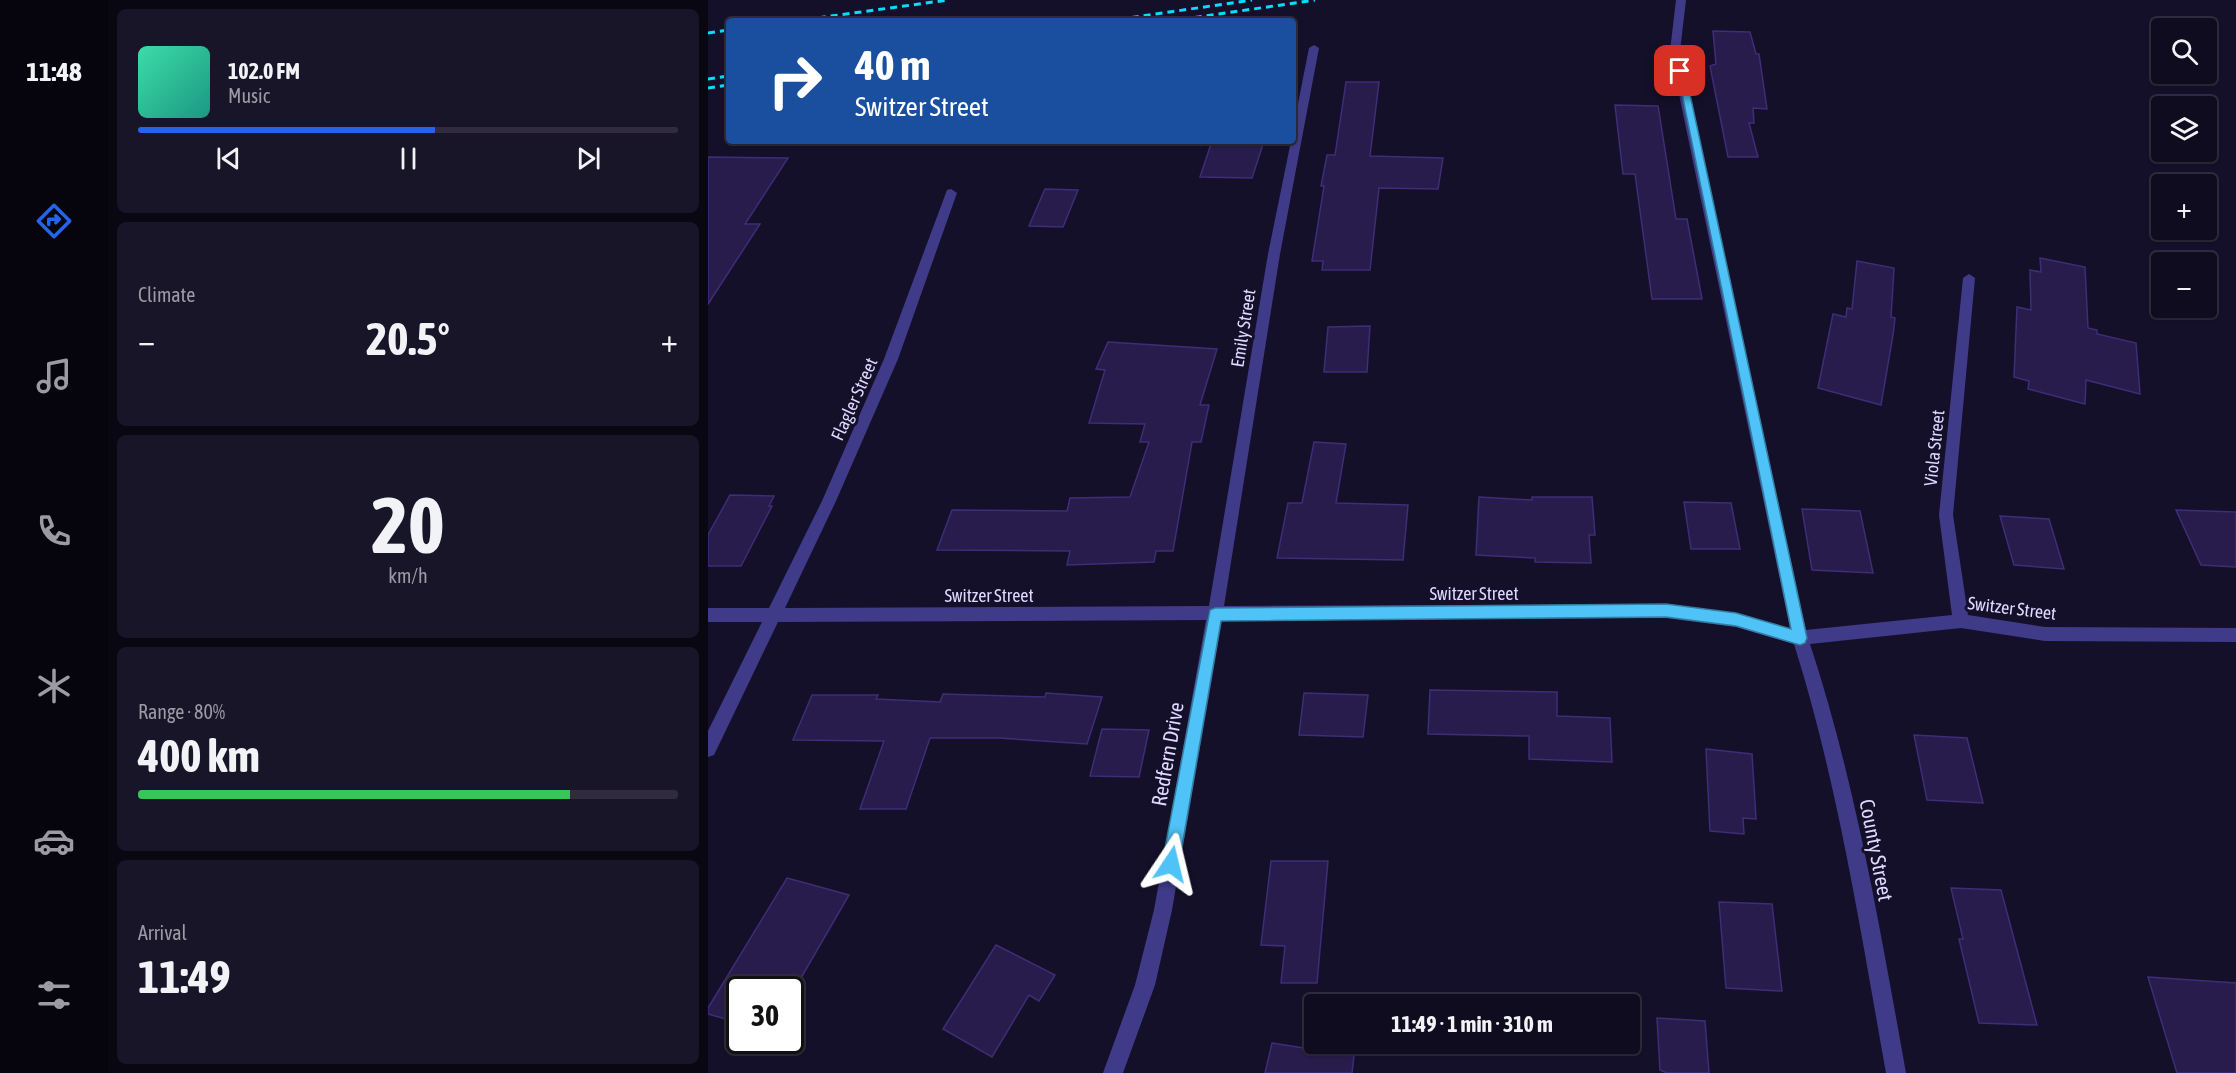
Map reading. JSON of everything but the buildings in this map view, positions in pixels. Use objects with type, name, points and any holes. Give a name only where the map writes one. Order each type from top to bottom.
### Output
[{"type":"street","name":"County Street","points":[[1681,0],[1676,51],[1800,638],[1820,695],[1838,761],[1896,1073]]},
{"type":"street","name":"Emily Street","points":[[1296,141],[1314,48]]},
{"type":"street","name":"Emily Street","points":[[1215,615],[1274,254],[1295,144]]},
{"type":"street","name":"Flagler Street","points":[[708,749],[829,501],[891,359],[951,193]]},
{"type":"street","name":"Viola Street","points":[[1960,621],[1946,515],[1969,278]]},
{"type":"street","name":"Switzer Street","points":[[708,615],[1215,615],[1666,611],[1736,620],[1800,638],[1960,621],[2045,634],[2236,635]]},
{"type":"street","name":"Redfern Drive","points":[[1113,1073],[1145,985],[1163,910],[1215,615]]},
{"type":"railway","points":[[817,18],[948,0]]},
{"type":"railway","points":[[1129,18],[1252,0]]},
{"type":"railway","points":[[1192,18],[1315,0]]},
{"type":"railway","points":[[708,33],[726,30]]},
{"type":"railway","points":[[708,79],[726,76]]},
{"type":"railway","points":[[708,88],[726,85]]},
{"type":"route","points":[[1171,864],[1215,615],[1666,611],[1736,620],[1800,638],[1680,71]]}]
